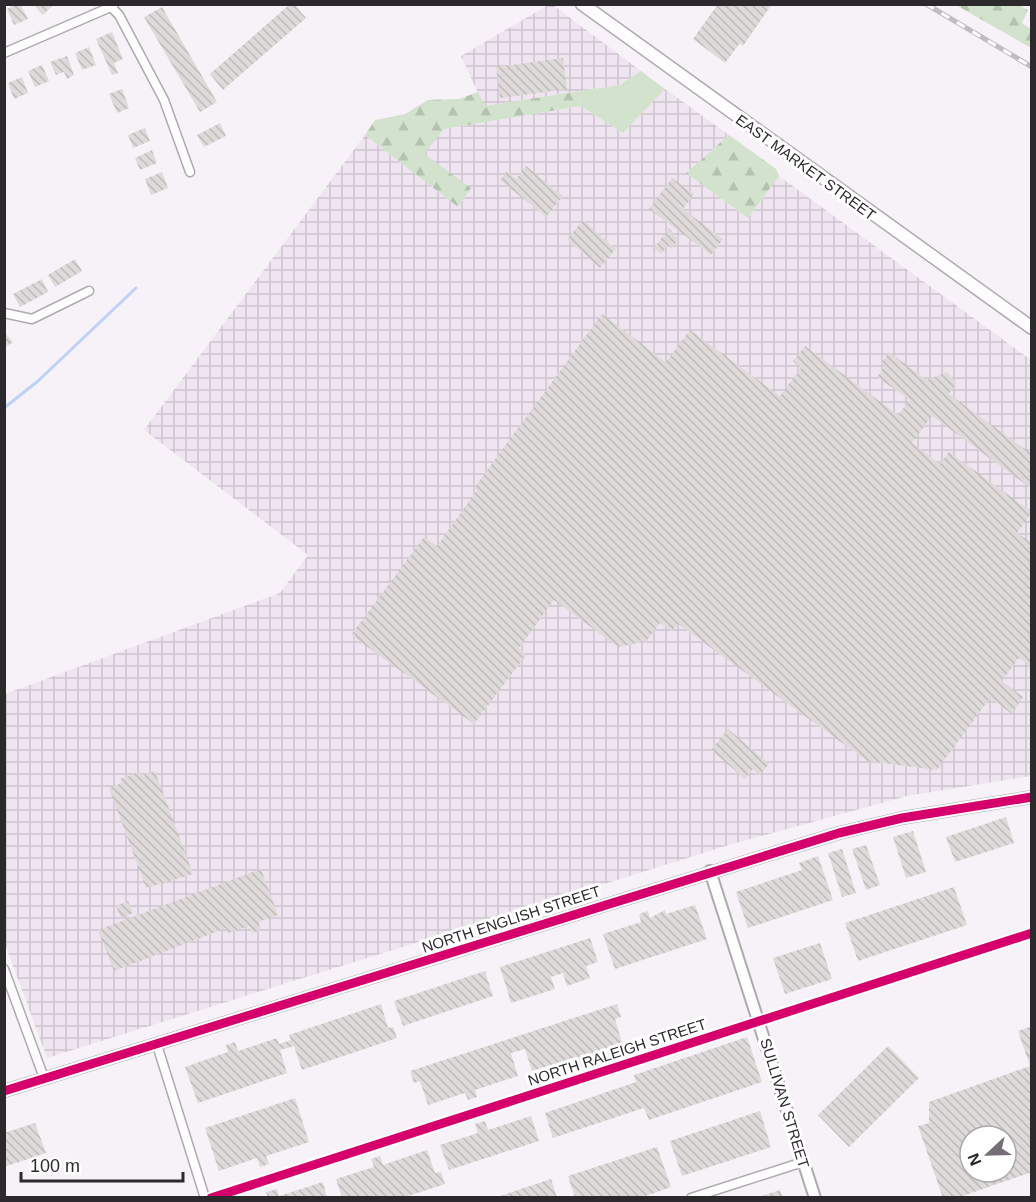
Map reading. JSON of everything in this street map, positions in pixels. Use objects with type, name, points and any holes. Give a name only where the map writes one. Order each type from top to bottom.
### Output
[{"type":"main road","name":"EAST MARKET STREET","points":[[582,4],[1032,328]]},
{"type":"street","points":[[4,53],[112,5],[164,100],[190,172]]},
{"type":"street","points":[[4,313],[32,319],[89,291]]},
{"type":"street","name":"NORTH ENGLISH STREET","points":[[4,1091],[839,833],[902,818],[1032,797]]},
{"type":"street","name":"SULLIVAN STREET","points":[[710,871],[814,1197]]},
{"type":"street","name":"NORTH RALEIGH STREET","points":[[211,1197],[1032,933]]},
{"type":"street","points":[[4,969],[44,1078]]},
{"type":"street","points":[[157,1045],[205,1197]]},
{"type":"street","points":[[691,1197],[803,1162]]},
{"type":"shaded area","points":[[548,5],[553,5],[641,71],[620,85],[484,106],[461,56]]},
{"type":"shaded area","points":[[665,89],[729,135],[686,173],[748,218],[779,176],[1031,360],[1031,776],[907,796],[729,845],[47,1058],[5,944],[5,694],[280,593],[308,555],[144,430],[365,135],[458,207],[471,188],[423,154],[444,129],[581,106],[623,133]]},
{"type":"green space","points":[[956,5],[1019,5],[1028,10],[1022,23],[1031,29],[1031,48]]},
{"type":"green space","points":[[641,71],[665,89],[623,133],[581,106],[580,91],[620,85]]},
{"type":"green space","points":[[580,91],[581,106],[444,129],[424,154],[471,188],[458,207],[365,135],[375,120],[405,114],[428,100],[459,99],[478,92],[485,106]]},
{"type":"green space","points":[[729,135],[776,169],[779,176],[748,218],[686,173]]},
{"type":"building","points":[[20,4],[28,19],[14,25],[7,9]]},
{"type":"building","points":[[33,4],[54,4],[43,15]]},
{"type":"building","points":[[290,4],[294,4],[306,18],[223,90],[210,74]]},
{"type":"building","points":[[718,4],[772,4],[743,46],[740,43],[725,63],[693,39]]},
{"type":"building","points":[[162,7],[217,102],[200,112],[144,17]]},
{"type":"building","points":[[112,32],[123,59],[114,63],[118,73],[112,75],[96,39]]},
{"type":"building","points":[[89,47],[96,65],[82,70],[75,53]]},
{"type":"building","points":[[67,56],[74,75],[67,79],[64,72],[56,75],[50,62]]},
{"type":"building","points":[[563,58],[567,89],[500,98],[496,67]]},
{"type":"building","points":[[42,65],[49,81],[35,87],[28,71]]},
{"type":"building","points":[[22,77],[28,93],[14,99],[8,83]]},
{"type":"building","points":[[122,89],[129,108],[117,113],[109,94]]},
{"type":"building","points":[[220,123],[226,136],[204,147],[197,135]]},
{"type":"building","points":[[145,128],[150,141],[133,148],[128,135]]},
{"type":"building","points":[[152,150],[157,163],[140,170],[135,158]]},
{"type":"building","points":[[526,166],[563,196],[546,217],[500,180],[507,171],[516,179]]},
{"type":"building","points":[[162,172],[168,188],[151,195],[145,179]]},
{"type":"building","points":[[672,178],[694,194],[683,209],[723,239],[711,255],[649,209]]},
{"type":"building","points":[[583,220],[616,249],[600,268],[567,239]]},
{"type":"building","points":[[669,228],[678,240],[672,248],[668,245],[661,254],[654,248]]},
{"type":"building","points":[[75,259],[82,271],[55,287],[48,275]]},
{"type":"building","points":[[42,279],[48,292],[20,307],[13,294]]},
{"type":"building","points":[[602,314],[666,362],[690,330],[780,396],[801,368],[793,361],[805,346],[898,415],[910,400],[877,377],[885,366],[881,363],[889,352],[927,380],[947,372],[956,383],[949,394],[1032,454],[1032,489],[932,416],[912,443],[940,464],[949,452],[1032,512],[1017,533],[1032,543],[1032,667],[1019,658],[1002,681],[1023,697],[1012,714],[990,698],[937,770],[867,761],[678,624],[672,631],[660,623],[645,643],[640,640],[638,643],[618,647],[554,600],[519,648],[526,655],[474,724],[351,635],[424,537],[437,546],[477,490],[474,488]]},
{"type":"building","points":[[4,332],[13,342],[4,348]]},
{"type":"building","points":[[728,729],[769,764],[760,775],[753,769],[745,779],[711,750]]},
{"type":"building","points":[[155,771],[193,874],[146,888],[109,788],[122,783],[120,779],[141,772],[142,776]]},
{"type":"building","points":[[1006,817],[1014,843],[955,862],[946,837]]},
{"type":"building","points":[[913,831],[926,872],[906,878],[893,837]]},
{"type":"building","points":[[866,845],[880,885],[866,890],[852,849]]},
{"type":"building","points":[[842,849],[856,893],[842,897],[828,853]]},
{"type":"building","points":[[818,856],[833,900],[748,928],[736,892],[802,870],[799,863]]},
{"type":"building","points":[[261,869],[278,915],[258,922],[261,930],[252,933],[249,926],[228,933],[226,928],[114,971],[98,930]]},
{"type":"building","points":[[954,887],[967,925],[858,961],[845,923]]},
{"type":"building","points":[[128,901],[133,913],[121,918],[116,906]]},
{"type":"building","points":[[695,905],[707,939],[615,969],[603,934],[641,922],[639,914],[648,911],[650,918],[665,910],[666,914]]},
{"type":"building","points":[[590,938],[598,962],[586,966],[590,978],[567,986],[563,973],[551,977],[555,989],[511,1003],[500,967]]},
{"type":"building","points":[[820,943],[832,979],[785,994],[773,958]]},
{"type":"building","points":[[485,971],[493,996],[403,1026],[394,1001]]},
{"type":"building","points":[[381,1004],[388,1028],[393,1027],[397,1038],[302,1070],[294,1046],[280,1050],[287,1073],[198,1103],[185,1067],[228,1052],[226,1045],[235,1042],[238,1051],[277,1038],[279,1044],[291,1040],[289,1035]]},
{"type":"building","points":[[617,1004],[621,1017],[615,1019],[622,1043],[604,1049],[607,1058],[579,1067],[576,1057],[532,1071],[525,1049],[511,1053],[518,1076],[475,1090],[477,1097],[468,1100],[465,1093],[428,1105],[420,1081],[414,1083],[410,1071]]},
{"type":"building","points":[[1032,1026],[1032,1172],[1018,1177],[1018,1124],[958,1124],[958,1184],[997,1184],[957,1198],[943,1198],[918,1126],[929,1123],[929,1102],[1030,1066],[1018,1031]]},
{"type":"building","points":[[747,1037],[762,1082],[649,1120],[644,1108],[553,1138],[545,1113],[636,1082],[634,1075]]},
{"type":"building","points":[[888,1046],[919,1078],[849,1147],[818,1115]]},
{"type":"building","points":[[295,1098],[309,1142],[266,1156],[269,1164],[260,1167],[257,1158],[219,1171],[205,1128]]},
{"type":"building","points":[[760,1111],[771,1147],[682,1176],[670,1141]]},
{"type":"building","points":[[531,1116],[539,1141],[449,1170],[440,1145],[478,1133],[475,1124],[485,1121],[488,1130]]},
{"type":"building","points":[[35,1123],[46,1153],[4,1167],[4,1133]]},
{"type":"building","points":[[657,1147],[671,1187],[640,1198],[575,1198],[568,1176]]},
{"type":"building","points":[[427,1150],[435,1173],[441,1172],[445,1184],[402,1198],[342,1198],[336,1179],[374,1167],[371,1159],[380,1156],[383,1165]]},
{"type":"building","points":[[551,1179],[557,1198],[497,1198],[497,1197]]},
{"type":"building","points":[[323,1182],[327,1198],[268,1198],[266,1192],[277,1189],[279,1196]]},
{"type":"building","points":[[780,1190],[783,1198],[759,1198],[759,1197]]},
{"type":"waterway","points":[[4,408],[38,381],[136,288]]},
{"type":"railway","points":[[926,4],[1032,67]]},
{"type":"cycle path","points":[[4,1091],[839,833],[902,818],[1032,797]]},
{"type":"cycle path","points":[[211,1198],[1032,933]]}]
